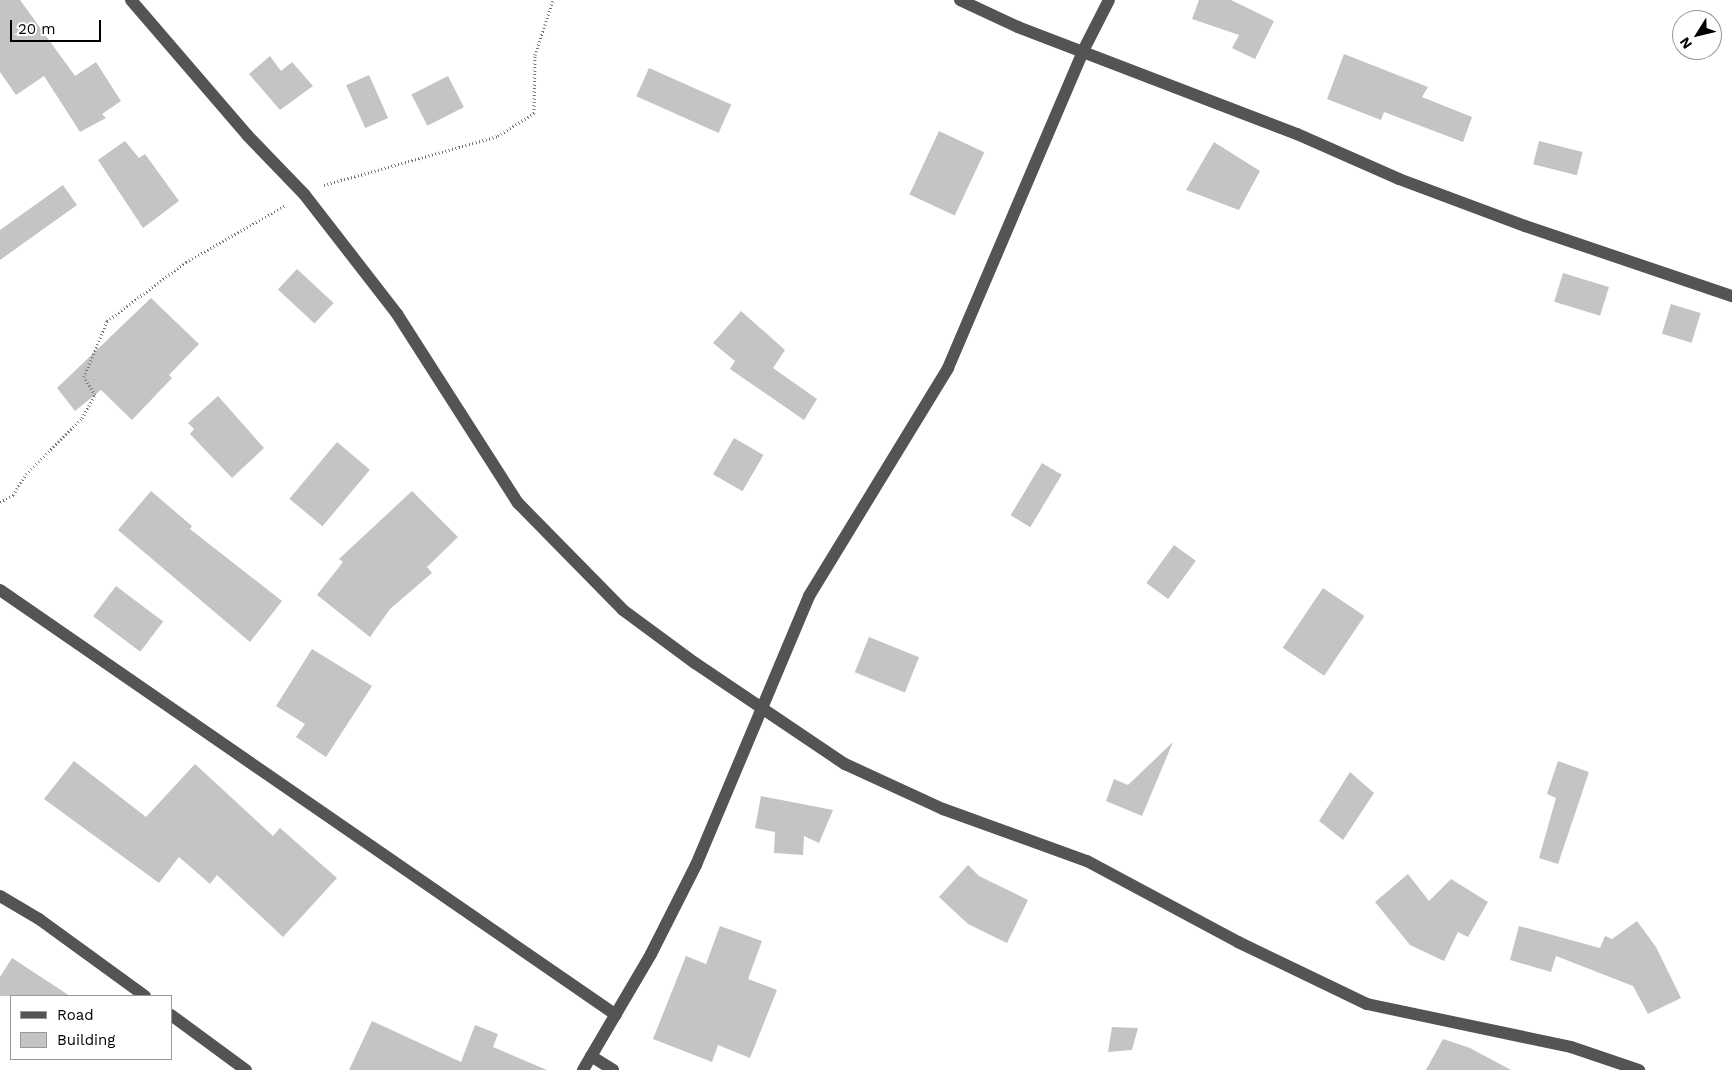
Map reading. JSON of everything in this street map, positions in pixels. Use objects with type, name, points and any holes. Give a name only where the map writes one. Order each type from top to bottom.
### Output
[{"type":"street","points":[[131,0],[247,135],[304,194],[397,314],[518,503],[623,610],[760,708],[845,764],[943,809],[1086,861],[1238,942],[1367,1004],[1571,1047],[1639,1070]]},
{"type":"street","points":[[960,0],[1018,28],[1083,51],[1297,134],[1426,189],[1732,296]]},
{"type":"street","points":[[583,1070],[616,1015],[696,866],[760,708],[810,596],[948,368],[1083,51],[1108,0]]},
{"type":"street","points":[[0,590],[616,1015]]},
{"type":"street","points":[[0,896],[39,919],[144,995]]},
{"type":"street","points":[[172,1016],[246,1070]]},
{"type":"street","points":[[591,1056],[613,1070]]},
{"type":"path","points":[[0,502],[13,495],[26,474],[82,418],[94,395],[84,377],[107,321],[186,262],[304,194],[330,182],[498,136],[534,113],[535,55],[553,0]]},
{"type":"building","points":[[0,0],[20,0],[75,76],[96,62],[121,101],[102,114],[106,118],[80,132],[44,76],[16,95],[0,72]]},
{"type":"building","points":[[1199,0],[1231,0],[1274,21],[1255,59],[1232,48],[1239,35],[1192,19]]},
{"type":"building","points":[[1344,54],[1428,87],[1422,97],[1472,117],[1463,142],[1384,112],[1381,120],[1327,99]]},
{"type":"building","points":[[270,56],[281,71],[292,62],[313,86],[280,110],[249,74]]},
{"type":"building","points":[[649,68],[731,105],[719,133],[636,96]]},
{"type":"building","points":[[369,75],[388,118],[365,128],[346,85]]},
{"type":"building","points":[[448,76],[464,107],[427,126],[411,95]]},
{"type":"building","points":[[939,131],[984,152],[955,216],[909,194]]},
{"type":"building","points":[[125,141],[139,158],[145,154],[179,201],[143,228],[98,160]]},
{"type":"building","points":[[1539,141],[1583,152],[1577,175],[1533,164]]},
{"type":"building","points":[[1214,142],[1260,171],[1239,210],[1186,190]]},
{"type":"building","points":[[63,185],[77,205],[0,260],[0,230]]},
{"type":"building","points":[[297,269],[334,303],[314,324],[278,289]]},
{"type":"building","points":[[1563,273],[1609,287],[1600,316],[1554,302]]},
{"type":"building","points":[[151,298],[199,344],[169,375],[172,378],[132,420],[101,390],[75,411],[57,388]]},
{"type":"building","points":[[1671,304],[1701,313],[1692,343],[1662,334]]},
{"type":"building","points":[[741,311],[785,350],[773,368],[817,399],[804,420],[730,369],[735,361],[713,343]]},
{"type":"building","points":[[218,396],[264,448],[232,478],[190,434],[194,429],[188,423]]},
{"type":"building","points":[[734,438],[763,455],[742,491],[713,474]]},
{"type":"building","points":[[337,442],[370,470],[322,526],[289,499]]},
{"type":"building","points":[[1042,463],[1062,475],[1030,527],[1011,515]]},
{"type":"building","points":[[151,491],[192,526],[190,529],[282,601],[250,642],[118,530]]},
{"type":"building","points":[[412,491],[458,537],[427,567],[432,573],[390,609],[370,637],[317,595],[343,562],[339,559]]},
{"type":"building","points":[[1174,545],[1196,561],[1168,599],[1146,583]]},
{"type":"building","points":[[116,586],[163,622],[140,652],[93,616]]},
{"type":"building","points":[[1323,588],[1364,616],[1324,676],[1283,648]]},
{"type":"building","points":[[869,637],[919,657],[905,692],[855,672]]},
{"type":"building","points":[[312,649],[372,686],[326,757],[296,737],[305,724],[276,706]]},
{"type":"building","points":[[1173,742],[1142,816],[1106,801],[1114,779],[1128,785]]},
{"type":"building","points":[[74,761],[146,817],[195,764],[273,836],[280,828],[337,878],[283,937],[217,875],[210,884],[179,857],[159,883],[44,799]]},
{"type":"building","points":[[1558,761],[1589,772],[1558,864],[1539,858],[1556,798],[1547,794]]},
{"type":"building","points":[[1350,772],[1374,793],[1343,840],[1319,821]]},
{"type":"building","points":[[761,796],[833,810],[819,843],[804,836],[803,855],[774,853],[775,832],[755,828]]},
{"type":"building","points":[[968,865],[979,876],[1028,900],[1007,943],[968,924],[939,897]]},
{"type":"building","points":[[1408,874],[1429,901],[1451,879],[1488,902],[1468,937],[1458,932],[1444,961],[1410,945],[1375,902]]},
{"type":"building","points":[[1637,921],[1656,947],[1681,998],[1648,1014],[1633,986],[1556,956],[1551,972],[1510,960],[1519,926],[1600,948],[1605,936],[1612,939]]},
{"type":"building","points":[[720,926],[762,941],[748,979],[777,990],[750,1058],[718,1045],[712,1062],[653,1039],[686,956],[706,964]]},
{"type":"building","points":[[12,958],[68,995],[0,996],[0,977]]},
{"type":"building","points":[[372,1021],[461,1062],[475,1025],[498,1034],[493,1047],[547,1070],[349,1070]]},
{"type":"building","points":[[1112,1027],[1138,1028],[1132,1050],[1108,1052]]},
{"type":"building","points":[[1443,1039],[1470,1048],[1511,1070],[1426,1070]]}]
